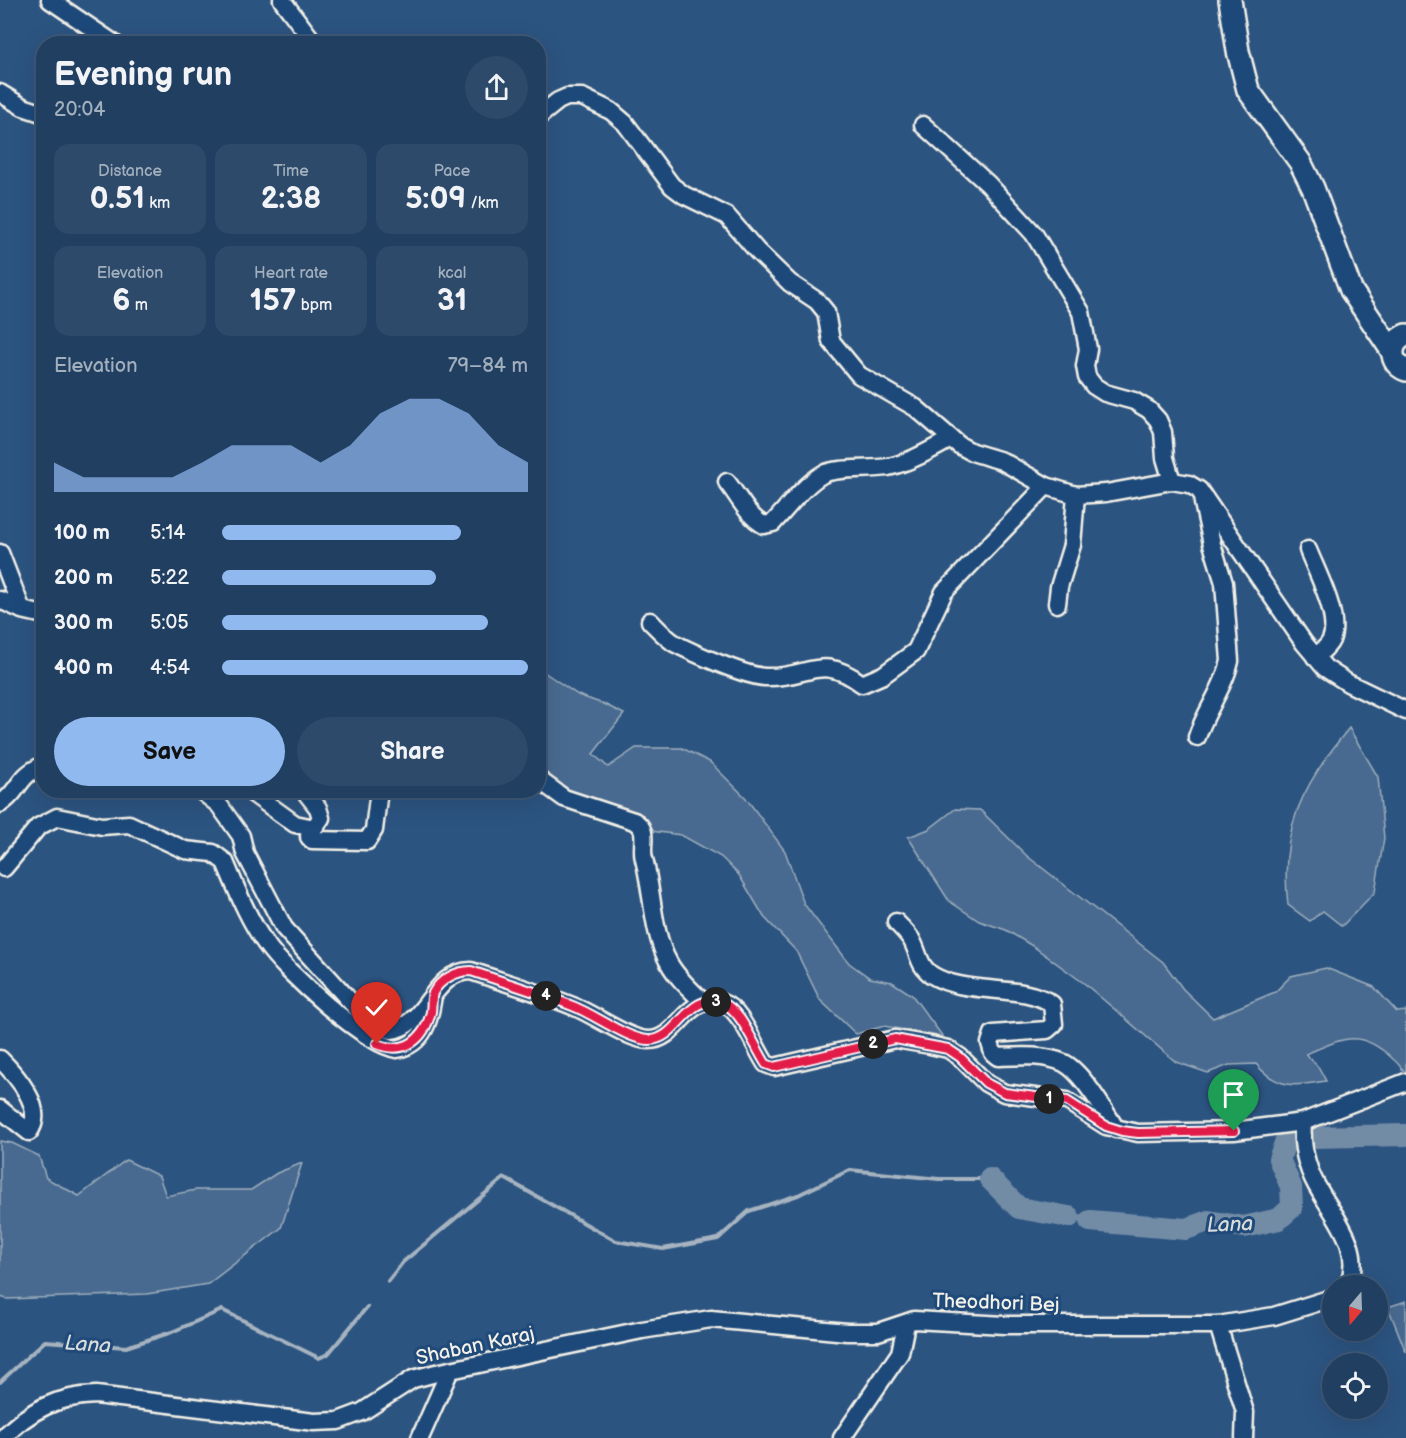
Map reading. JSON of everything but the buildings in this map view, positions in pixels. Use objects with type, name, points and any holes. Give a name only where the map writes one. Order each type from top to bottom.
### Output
[{"type":"main road","points":[[1230,0],[1238,51],[1248,90],[1300,162],[1313,188],[1351,290],[1374,322],[1399,342],[1398,366],[1406,370]]},
{"type":"street","points":[[50,0],[104,36]]},
{"type":"street","points":[[282,0],[309,36]]},
{"type":"street","points":[[0,93],[23,107],[36,111]]},
{"type":"street","points":[[546,111],[567,97],[582,97],[611,111],[625,123],[672,186],[684,195],[728,216],[757,251],[790,283],[817,301],[826,312],[831,341],[859,375],[916,408],[951,439],[972,452],[1002,461],[1046,486],[1076,495],[1106,493],[1172,481],[1189,484],[1200,490],[1325,668],[1348,684],[1406,711]]},
{"type":"street","points":[[923,125],[988,184],[1034,234],[1081,312],[1088,349],[1085,366],[1087,377],[1094,386],[1106,393],[1134,401],[1149,410],[1158,420],[1163,432],[1165,458],[1172,481]]},
{"type":"street","points":[[727,482],[744,503],[753,519],[764,525],[773,523],[811,483],[824,474],[838,470],[874,469],[907,462],[951,439]]},
{"type":"street","points":[[650,621],[673,642],[747,674],[766,677],[833,668],[845,671],[862,684],[883,675],[916,651],[944,592],[1046,486]]},
{"type":"street","points":[[1197,737],[1203,718],[1227,673],[1230,661],[1224,583],[1200,490]]},
{"type":"street","points":[[1057,604],[1059,587],[1072,544],[1076,495]]},
{"type":"street","points":[[1308,550],[1327,600],[1334,627],[1328,646],[1316,657]]},
{"type":"street","points":[[0,553],[22,610]]},
{"type":"street","points":[[0,600],[22,610],[36,613]]},
{"type":"street","points":[[0,804],[8,799],[24,775],[36,769]]},
{"type":"street","points":[[546,785],[564,798],[634,821],[641,826],[644,837],[643,856],[659,940],[669,963],[703,1002]]},
{"type":"street","points":[[210,798],[219,805],[241,836],[245,853],[284,928],[360,1011],[384,1028],[401,1028],[448,977],[463,971],[471,971],[568,1004],[632,1035],[652,1040],[675,1026],[694,1006],[703,1002],[722,1002],[733,1008],[766,1064],[774,1067],[895,1039],[930,1045],[948,1049],[960,1057],[986,1083],[1005,1093],[1067,1101],[1117,1130],[1138,1133],[1234,1131],[1303,1122],[1406,1082]]},
{"type":"street","points":[[259,798],[295,824],[310,828],[319,825],[321,818],[318,808],[310,798]]},
{"type":"street","points":[[310,828],[309,837],[316,841],[367,842],[374,830],[378,798]]},
{"type":"street","points":[[4,868],[38,827],[57,817],[102,826],[129,824],[184,850],[206,851],[225,862],[250,919],[267,946],[290,971],[377,1044],[397,1049],[411,1044],[418,1038],[429,1020],[434,993]]},
{"type":"street","points":[[896,922],[912,940],[923,967],[934,976],[973,988],[1035,996],[1052,1004],[1054,1024],[1047,1030],[993,1034],[990,1043],[993,1053],[998,1057],[1050,1058],[1064,1063],[1098,1101],[1117,1130]]},
{"type":"street","points":[[0,1059],[34,1107],[33,1126],[28,1132],[0,1109]]},
{"type":"street","points":[[1303,1122],[1302,1138],[1307,1165],[1347,1237],[1353,1275]]},
{"type":"street","name":"Theodhori Bej","points":[[842,1438],[900,1353],[906,1324],[914,1320],[1005,1325],[1218,1325],[1274,1316],[1322,1301]]},
{"type":"street","name":"Shaban Karaj","points":[[3,1438],[39,1409],[73,1396],[96,1395],[314,1422],[338,1421],[362,1412],[413,1379],[642,1330],[711,1319],[847,1332],[878,1332],[906,1324]]},
{"type":"street","points":[[1218,1325],[1245,1412],[1244,1438]]},
{"type":"street","points":[[420,1438],[450,1370]]},
{"type":"shaded area","points":[[546,673],[578,695],[624,714],[593,754],[608,767],[636,748],[682,748],[710,762],[746,798],[785,851],[804,904],[849,963],[870,978],[892,982],[912,995],[943,1037],[884,1026],[856,1034],[820,1000],[796,951],[764,917],[739,875],[721,857],[681,835],[635,829],[546,785]]},
{"type":"shaded area","points":[[1349,728],[1378,777],[1384,838],[1375,892],[1342,926],[1323,911],[1310,921],[1288,905],[1286,878],[1287,854],[1297,810],[1318,769]]},
{"type":"shaded area","points":[[955,809],[980,810],[1027,856],[1163,962],[1183,989],[1213,1018],[1275,992],[1291,976],[1326,968],[1374,987],[1397,1012],[1406,1011],[1406,1073],[1381,1049],[1371,1043],[1351,1039],[1341,1040],[1306,1054],[1319,1068],[1326,1081],[1305,1084],[1280,1082],[1256,1064],[1229,1065],[1208,1073],[1176,1062],[1085,984],[1034,947],[1006,930],[979,921],[949,901],[908,837],[929,829]]},
{"type":"shaded area","points":[[0,1141],[12,1143],[39,1156],[46,1178],[79,1196],[126,1160],[159,1176],[166,1196],[196,1190],[251,1190],[277,1173],[302,1163],[281,1228],[208,1284],[147,1294],[7,1299],[0,1297]]},
{"type":"shaded area","points":[[1406,1301],[1406,1352],[1388,1307]]},
{"type":"waterway","name":"Lana","points":[[1313,1137],[1406,1135]]},
{"type":"waterway","name":"Lana","points":[[1090,1221],[1186,1229],[1208,1221],[1244,1227],[1279,1219],[1292,1207],[1291,1187],[1279,1159],[1287,1138],[1290,1138]]},
{"type":"waterway","points":[[388,1281],[403,1262],[504,1178],[616,1241],[663,1249],[718,1239],[749,1211],[798,1195],[850,1170],[939,1179],[990,1179]]},
{"type":"waterway","name":"Lana","points":[[990,1179],[1019,1208],[1069,1217]]},
{"type":"waterway","name":"Lana","points":[[0,1382],[45,1341],[126,1347],[172,1332],[222,1310],[319,1358],[328,1354],[367,1307]]},
{"type":"route","points":[[377,1044],[397,1049],[411,1044],[424,1031],[429,1020],[434,993],[448,977],[455,973],[471,971],[577,1008],[644,1040],[658,1038],[675,1026],[694,1006],[703,1002],[722,1002],[733,1008],[743,1021],[752,1043],[766,1064],[774,1067],[895,1039],[948,1049],[960,1057],[986,1083],[1005,1093],[1067,1101],[1106,1126],[1122,1131],[1138,1133],[1234,1131]]}]
